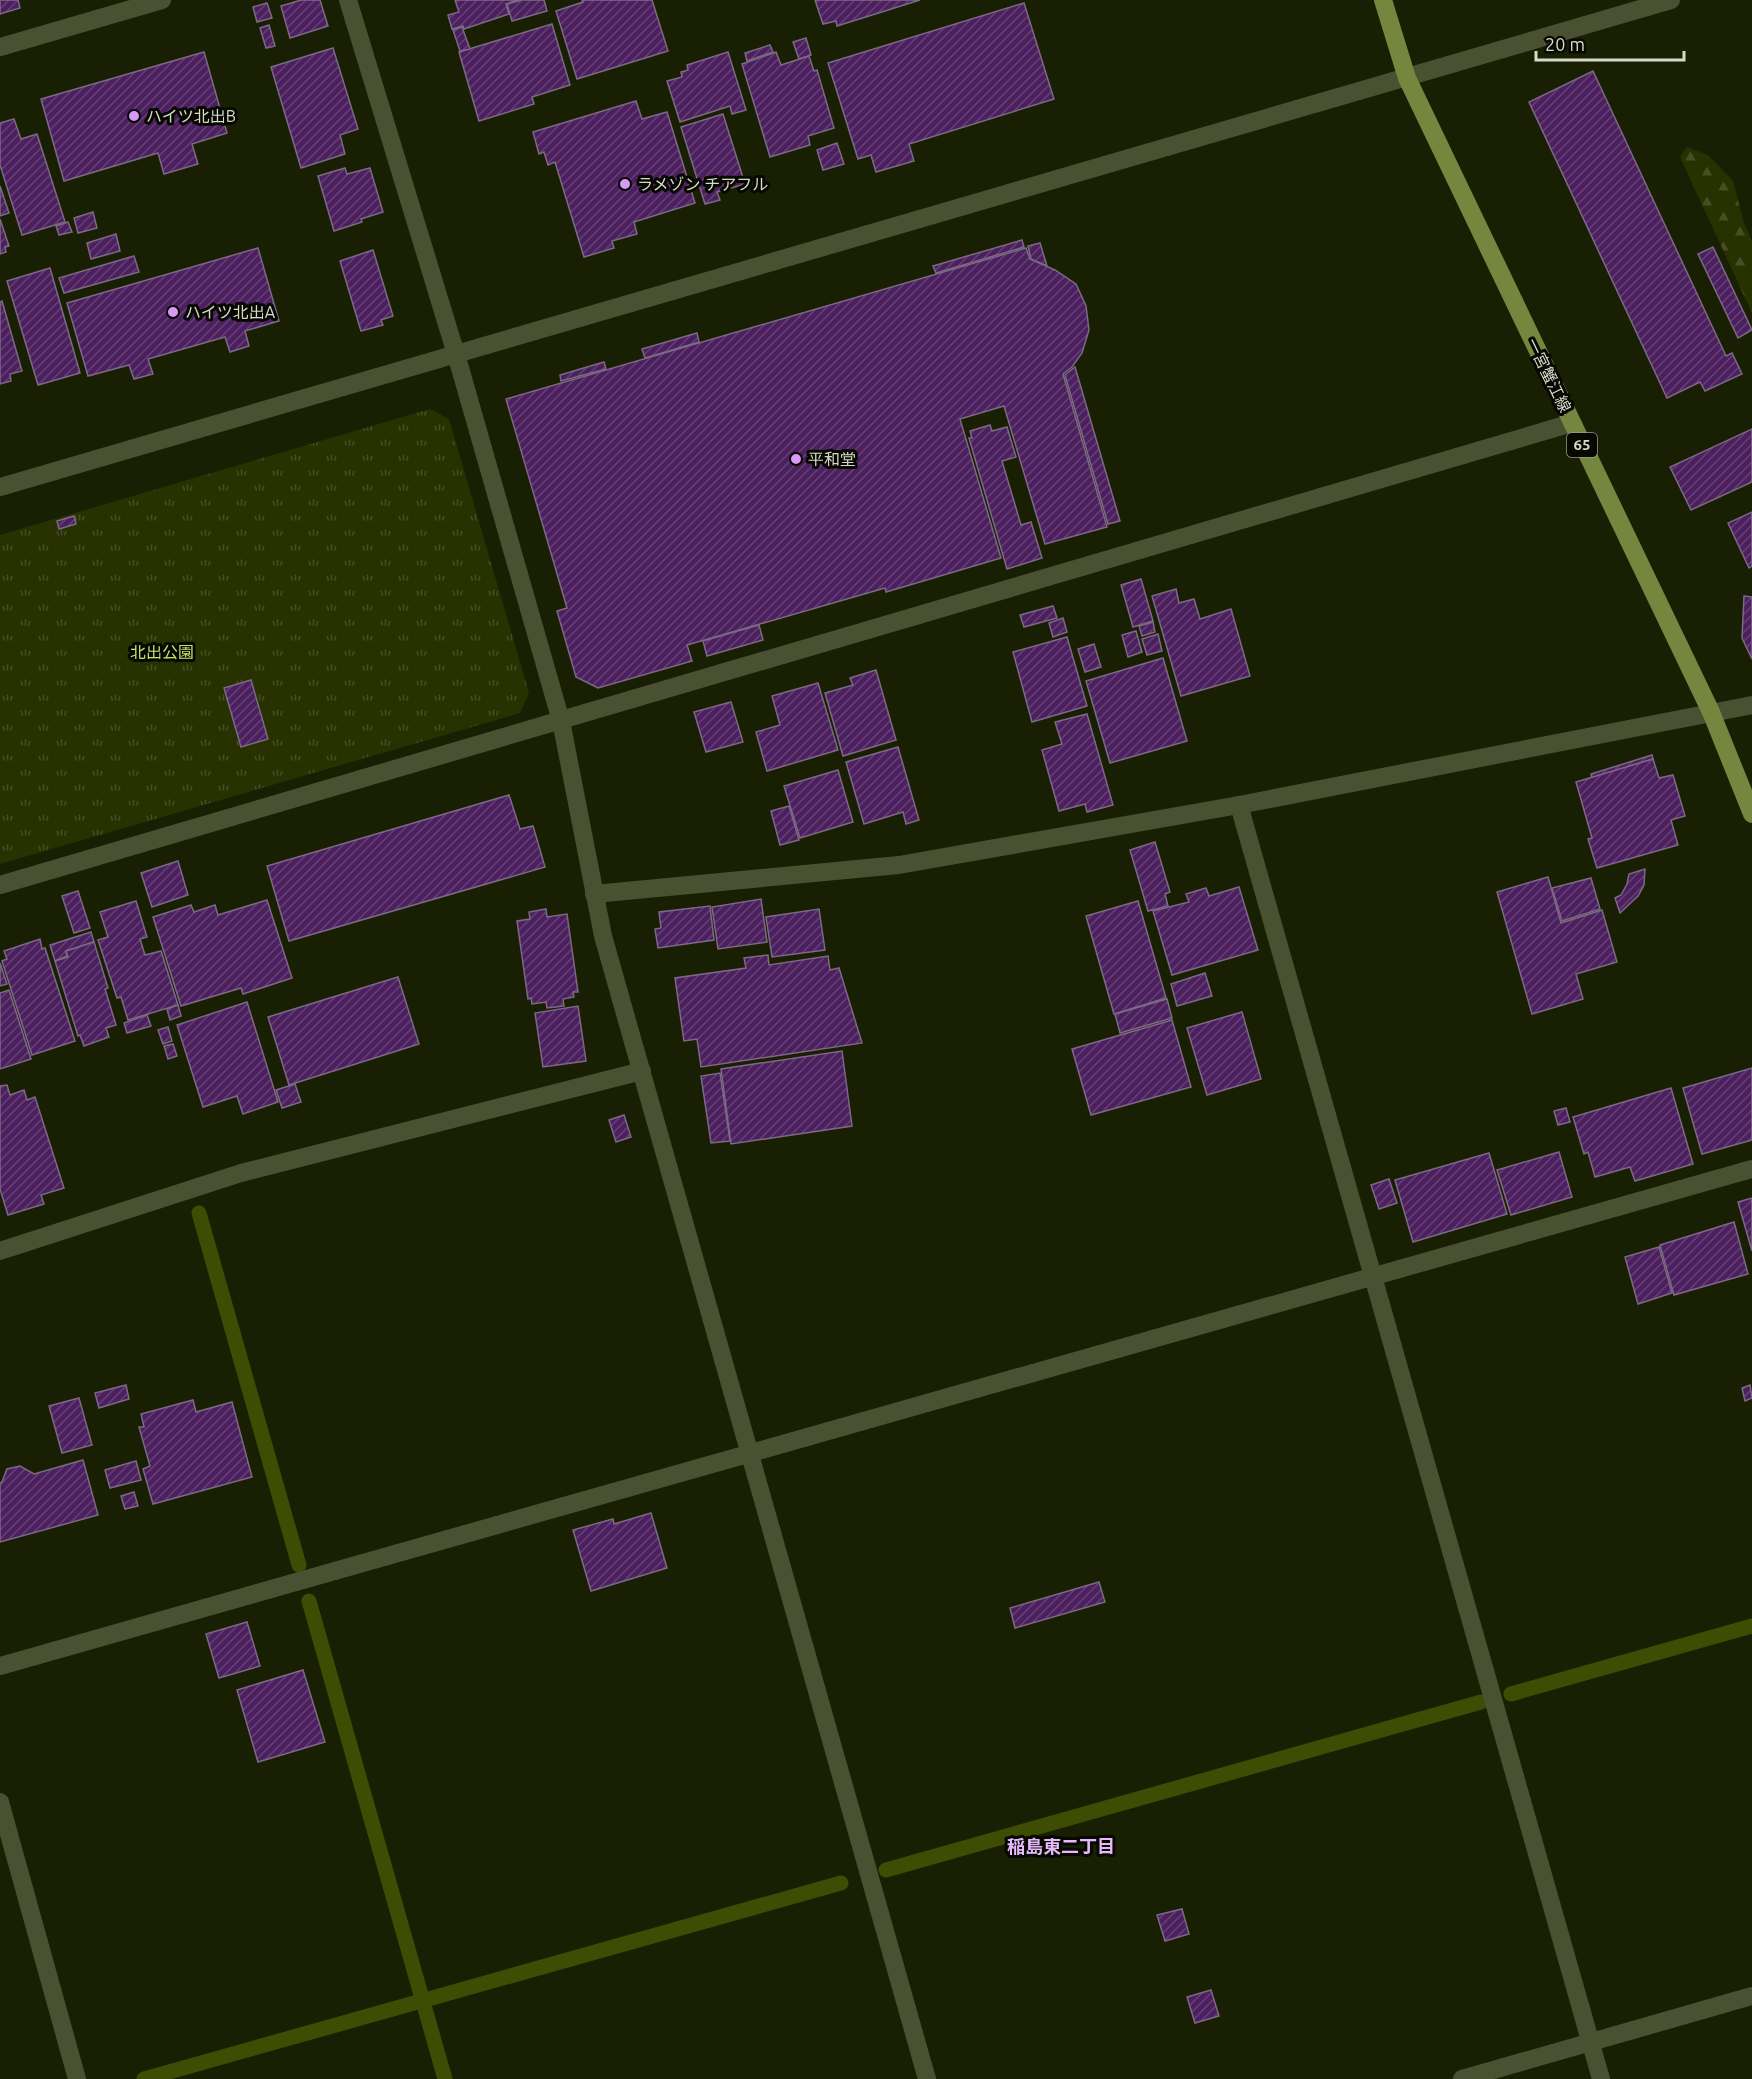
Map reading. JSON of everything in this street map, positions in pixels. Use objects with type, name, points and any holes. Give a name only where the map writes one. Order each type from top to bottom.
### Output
[{"type":"main road","name":"一宮蟹江線","points":[[1383,0],[1407,78],[1711,712],[1752,814]]},
{"type":"street","points":[[0,47],[162,0]]},
{"type":"street","points":[[348,0],[456,354],[561,721],[603,936],[927,2079]]},
{"type":"street","points":[[0,487],[1407,78],[1634,5],[1671,0]]},
{"type":"street","points":[[0,885],[1572,423]]},
{"type":"street","points":[[594,894],[899,865],[1239,805],[1752,705]]},
{"type":"street","points":[[1239,805],[1601,2079]]},
{"type":"street","points":[[0,1251],[241,1173],[642,1071]]},
{"type":"street","points":[[0,1666],[1752,1168]]},
{"type":"street","points":[[0,1802],[78,2079]]},
{"type":"street","points":[[1462,2079],[1752,1996]]},
{"type":"green space","points":[[1687,147],[1708,155],[1733,181],[1744,223],[1752,241],[1752,313],[1680,157]]},
{"type":"green space","name":"北出公園","points":[[430,409],[449,419],[529,693],[520,713],[0,864],[0,535]]},
{"type":"building","points":[[0,0],[18,0],[20,8],[0,14]]},
{"type":"building","points":[[301,0],[320,0],[328,26],[290,38],[281,6]]},
{"type":"building","points":[[455,0],[519,0],[506,4],[509,14],[464,29],[463,26],[452,29],[448,15],[459,12]]},
{"type":"building","points":[[522,0],[544,0],[547,11],[512,21],[507,4]]},
{"type":"building","points":[[582,0],[652,0],[668,51],[577,79],[556,11],[583,2]]},
{"type":"building","points":[[815,0],[920,0],[837,26],[836,21],[823,24]]},
{"type":"building","points":[[267,3],[272,18],[257,22],[253,7]]},
{"type":"building","points":[[1024,3],[1054,99],[909,144],[914,161],[876,172],[871,155],[858,159],[828,63]]},
{"type":"building","points":[[552,24],[570,85],[532,97],[534,104],[479,121],[459,52]]},
{"type":"building","points":[[269,25],[275,46],[266,48],[260,28]]},
{"type":"building","points":[[462,27],[470,49],[460,51],[453,30]]},
{"type":"building","points":[[806,38],[811,55],[799,59],[793,42]]},
{"type":"building","points":[[770,45],[773,52],[747,61],[745,53]]},
{"type":"building","points":[[333,48],[358,129],[340,135],[345,154],[301,168],[271,67]]},
{"type":"building","name":"ハイツ北出B","points":[[204,52],[227,133],[192,144],[198,164],[164,174],[158,153],[64,181],[41,99]]},
{"type":"building","points":[[728,52],[746,110],[732,114],[730,106],[680,122],[667,81],[682,77],[681,72],[688,70],[687,65]]},
{"type":"building","points":[[776,52],[781,65],[809,56],[814,71],[817,70],[834,128],[808,136],[810,145],[770,157],[742,64]]},
{"type":"building","points":[[1593,71],[1726,356],[1732,353],[1742,374],[1705,391],[1700,382],[1667,398],[1529,102]]},
{"type":"building","name":"ラメゾン チアフル","points":[[636,101],[642,119],[667,112],[695,203],[634,222],[637,234],[612,241],[614,248],[584,257],[555,162],[548,165],[544,152],[539,154],[533,132]]},
{"type":"building","points":[[723,114],[745,184],[717,192],[720,200],[705,204],[681,127]]},
{"type":"building","points":[[14,119],[21,139],[37,134],[65,222],[22,235],[0,165],[0,123]]},
{"type":"building","points":[[837,143],[844,164],[823,170],[817,150]]},
{"type":"building","points":[[345,168],[347,174],[370,168],[383,212],[334,231],[318,176]]},
{"type":"building","points":[[0,186],[9,213],[0,216]]},
{"type":"building","points":[[93,212],[97,228],[78,233],[74,218]]},
{"type":"building","points":[[0,219],[9,246],[5,247],[6,252],[0,254]]},
{"type":"building","points":[[68,222],[72,232],[59,235],[56,226]]},
{"type":"building","points":[[116,234],[120,251],[91,259],[87,243]]},
{"type":"building","points":[[1022,240],[1024,247],[936,273],[933,266]]},
{"type":"building","points":[[1040,243],[1047,266],[1031,259],[1028,246]]},
{"type":"building","points":[[1713,247],[1752,330],[1738,338],[1698,254]]},
{"type":"building","name":"ハイツ北出A","points":[[258,248],[279,321],[245,331],[249,346],[230,352],[225,337],[148,359],[153,374],[134,379],[129,365],[88,376],[67,303]]},
{"type":"building","points":[[1026,248],[1030,259],[1055,270],[1076,284],[1086,306],[1089,330],[1082,353],[1072,367],[1063,374],[1107,527],[1045,544],[1004,406],[960,419],[1001,558],[886,592],[885,588],[687,645],[692,661],[598,688],[576,677],[557,611],[567,608],[506,399]]},
{"type":"building","points":[[373,250],[393,316],[381,320],[383,325],[361,331],[340,261]]},
{"type":"building","points":[[134,256],[139,272],[64,293],[59,278]]},
{"type":"building","points":[[50,268],[80,373],[38,385],[7,281]]},
{"type":"building","points":[[2,301],[22,371],[10,374],[11,381],[0,384],[0,302]]},
{"type":"building","points":[[697,333],[699,342],[645,358],[642,349]]},
{"type":"building","points":[[604,362],[606,369],[561,381],[560,375]]},
{"type":"building","points":[[1075,367],[1120,521],[1108,524],[1065,375]]},
{"type":"building","points":[[990,425],[992,431],[1007,427],[1016,457],[1002,461],[1021,525],[1031,522],[1042,558],[1007,569],[969,438],[972,438],[970,431]]},
{"type":"building","points":[[1752,429],[1752,482],[1691,510],[1670,467]]},
{"type":"building","points":[[1752,512],[1752,566],[1749,568],[1728,523]]},
{"type":"building","points":[[74,516],[76,524],[59,529],[57,521]]},
{"type":"building","points":[[1141,579],[1153,621],[1133,627],[1121,585]]},
{"type":"building","points":[[1176,589],[1179,603],[1194,599],[1200,619],[1231,609],[1250,676],[1181,696],[1152,596]]},
{"type":"building","points":[[1744,596],[1752,597],[1752,659],[1742,638]]},
{"type":"building","points":[[1053,606],[1057,618],[1024,627],[1020,615]]},
{"type":"building","points":[[1063,618],[1067,632],[1053,637],[1049,623]]},
{"type":"building","points":[[1153,622],[1155,632],[1142,636],[1139,626]]},
{"type":"building","points":[[759,625],[763,640],[707,656],[703,641]]},
{"type":"building","points":[[1136,631],[1142,652],[1128,657],[1122,635]]},
{"type":"building","points":[[1158,634],[1162,651],[1147,655],[1142,639]]},
{"type":"building","points":[[1067,637],[1087,706],[1032,722],[1013,652]]},
{"type":"building","points":[[1094,644],[1101,667],[1085,672],[1078,649]]},
{"type":"building","points":[[1163,658],[1187,741],[1110,763],[1086,681]]},
{"type":"building","points":[[876,670],[896,740],[843,756],[825,693],[853,685],[850,678]]},
{"type":"building","points":[[251,680],[268,739],[241,747],[224,688]]},
{"type":"building","points":[[818,683],[838,750],[767,771],[756,732],[780,725],[772,696]]},
{"type":"building","points":[[731,702],[743,742],[706,752],[694,712]]},
{"type":"building","points":[[1087,714],[1113,805],[1087,812],[1085,804],[1059,811],[1042,750],[1062,744],[1055,722]]},
{"type":"building","points":[[898,747],[919,820],[906,824],[903,812],[864,824],[846,762]]},
{"type":"building","points":[[1652,755],[1653,759],[1592,778],[1591,774]]},
{"type":"building","points":[[1653,759],[1659,778],[1673,775],[1685,816],[1671,820],[1678,845],[1597,868],[1588,839],[1592,838],[1576,782]]},
{"type":"building","points":[[838,770],[853,822],[800,838],[784,786]]},
{"type":"building","points":[[509,795],[520,829],[533,826],[545,867],[289,941],[267,866]]},
{"type":"building","points":[[789,806],[799,840],[780,845],[771,811]]},
{"type":"building","points":[[1155,842],[1170,892],[1165,894],[1168,906],[1148,911],[1130,850]]},
{"type":"building","points":[[178,861],[188,895],[152,907],[141,873]]},
{"type":"building","points":[[1645,869],[1644,885],[1638,896],[1620,913],[1615,898],[1621,895],[1629,874]]},
{"type":"building","points":[[1548,877],[1561,923],[1602,910],[1617,962],[1576,974],[1583,999],[1532,1014],[1497,892]]},
{"type":"building","points":[[1591,878],[1600,909],[1562,921],[1552,888]]},
{"type":"building","points":[[1239,887],[1258,950],[1172,975],[1153,911],[1189,902],[1186,894],[1206,888],[1209,896]]},
{"type":"building","points":[[78,891],[90,928],[74,933],[62,896]]},
{"type":"building","points":[[761,899],[767,942],[718,949],[712,907]]},
{"type":"building","points":[[267,900],[292,978],[243,994],[241,988],[181,1006],[153,917],[191,905],[194,912],[215,905],[218,915]]},
{"type":"building","points":[[136,901],[147,937],[140,939],[145,955],[161,951],[178,1005],[128,1020],[121,997],[117,998],[98,940],[108,937],[100,912]]},
{"type":"building","points":[[1138,901],[1166,998],[1114,1014],[1086,916]]},
{"type":"building","points":[[710,906],[714,940],[658,948],[655,929],[661,928],[659,912]]},
{"type":"building","points":[[546,909],[547,917],[567,914],[578,992],[573,992],[574,997],[563,999],[564,1006],[547,1008],[546,1002],[532,1004],[531,998],[528,999],[517,921],[530,919],[529,912]]},
{"type":"building","points":[[819,909],[825,950],[772,957],[766,917]]},
{"type":"building","points":[[91,932],[94,942],[66,951],[67,956],[55,961],[50,945]]},
{"type":"building","points":[[40,939],[42,949],[45,948],[75,1041],[32,1055],[2,961],[7,959],[4,951]]},
{"type":"building","points":[[94,942],[116,1025],[106,1028],[109,1037],[84,1046],[80,1035],[78,1036],[55,961],[68,957],[66,951]]},
{"type":"building","points":[[768,955],[769,965],[828,956],[830,970],[839,968],[862,1043],[701,1067],[697,1039],[684,1041],[675,978],[746,968],[744,958]]},
{"type":"building","points":[[0,963],[7,984],[0,986]]},
{"type":"building","points":[[1205,973],[1212,996],[1177,1006],[1171,984]]},
{"type":"building","points":[[398,977],[419,1044],[289,1085],[268,1017]]},
{"type":"building","points":[[9,990],[31,1059],[0,1069],[0,993]]},
{"type":"building","points":[[1167,999],[1172,1018],[1120,1033],[1115,1014]]},
{"type":"building","points":[[247,1002],[278,1102],[243,1114],[237,1096],[203,1107],[177,1025]]},
{"type":"building","points":[[178,1005],[181,1016],[170,1020],[167,1009]]},
{"type":"building","points":[[578,1006],[586,1061],[543,1067],[535,1013]]},
{"type":"building","points":[[1242,1012],[1261,1079],[1207,1095],[1187,1028]]},
{"type":"building","points":[[147,1015],[151,1026],[127,1033],[124,1023]]},
{"type":"building","points":[[1172,1020],[1191,1087],[1091,1115],[1072,1049]]},
{"type":"building","points":[[168,1027],[172,1041],[163,1044],[158,1030]]},
{"type":"building","points":[[173,1044],[177,1056],[168,1059],[164,1046]]},
{"type":"building","points":[[842,1051],[852,1126],[731,1144],[721,1069]]},
{"type":"building","points":[[1752,1068],[1752,1140],[1702,1154],[1683,1088]]},
{"type":"building","points":[[720,1073],[730,1141],[711,1143],[701,1076]]},
{"type":"building","points":[[295,1084],[301,1102],[282,1108],[276,1090]]},
{"type":"building","points":[[7,1085],[10,1095],[24,1090],[27,1100],[35,1097],[64,1188],[41,1195],[44,1204],[8,1215],[0,1189],[0,1086]]},
{"type":"building","points":[[1671,1088],[1693,1164],[1635,1181],[1630,1167],[1595,1177],[1588,1152],[1584,1154],[1573,1117]]},
{"type":"building","points":[[1566,1108],[1570,1122],[1558,1125],[1554,1111]]},
{"type":"building","points":[[624,1115],[631,1137],[616,1142],[609,1120]]},
{"type":"building","points":[[1559,1152],[1572,1197],[1511,1215],[1497,1170]]},
{"type":"building","points":[[1489,1153],[1507,1214],[1413,1242],[1395,1180]]},
{"type":"building","points":[[1389,1179],[1397,1203],[1379,1209],[1371,1185]]},
{"type":"building","points":[[1752,1198],[1752,1251],[1738,1202]]},
{"type":"building","points":[[1734,1222],[1748,1274],[1674,1295],[1660,1245]]},
{"type":"building","points":[[1659,1247],[1672,1293],[1638,1304],[1625,1257]]},
{"type":"building","points":[[126,1385],[129,1399],[99,1408],[95,1393]]},
{"type":"building","points":[[1750,1385],[1752,1398],[1745,1401],[1742,1388]]},
{"type":"building","points":[[79,1398],[92,1445],[62,1453],[49,1406]]},
{"type":"building","points":[[193,1400],[196,1412],[232,1402],[252,1477],[153,1504],[143,1469],[150,1466],[139,1427],[144,1427],[141,1414]]},
{"type":"building","points":[[83,1460],[98,1515],[0,1542],[0,1483],[7,1469],[20,1466],[34,1474]]},
{"type":"building","points":[[136,1461],[141,1480],[110,1488],[105,1470]]},
{"type":"building","points":[[134,1492],[138,1506],[125,1509],[121,1496]]},
{"type":"building","points":[[651,1513],[667,1568],[591,1591],[573,1530],[613,1519],[614,1524]]},
{"type":"building","points":[[1099,1582],[1105,1602],[1015,1628],[1010,1608]]},
{"type":"building","points":[[247,1622],[260,1666],[219,1678],[206,1634]]},
{"type":"building","points":[[303,1670],[325,1742],[258,1762],[237,1690]]},
{"type":"building","points":[[1182,1909],[1189,1934],[1165,1941],[1157,1915]]},
{"type":"building","points":[[1211,1990],[1219,2016],[1195,2023],[1187,1997]]},
{"type":"waterway","points":[[199,1213],[299,1565]]},
{"type":"waterway","points":[[309,1601],[445,2079]]},
{"type":"waterway","points":[[1511,1694],[1752,1626]]},
{"type":"waterway","points":[[886,1870],[1481,1702]]},
{"type":"waterway","points":[[144,2079],[841,1883]]},
{"type":"place","name":"ハイツ北出B","points":[[134,116]]},
{"type":"place","name":"ラメゾン チアフル","points":[[625,184]]},
{"type":"place","name":"ハイツ北出A","points":[[173,312]]},
{"type":"place","name":"平和堂","points":[[796,459]]},
{"type":"district","name":"稲島東二丁目","points":[[1061,1847]]}]
